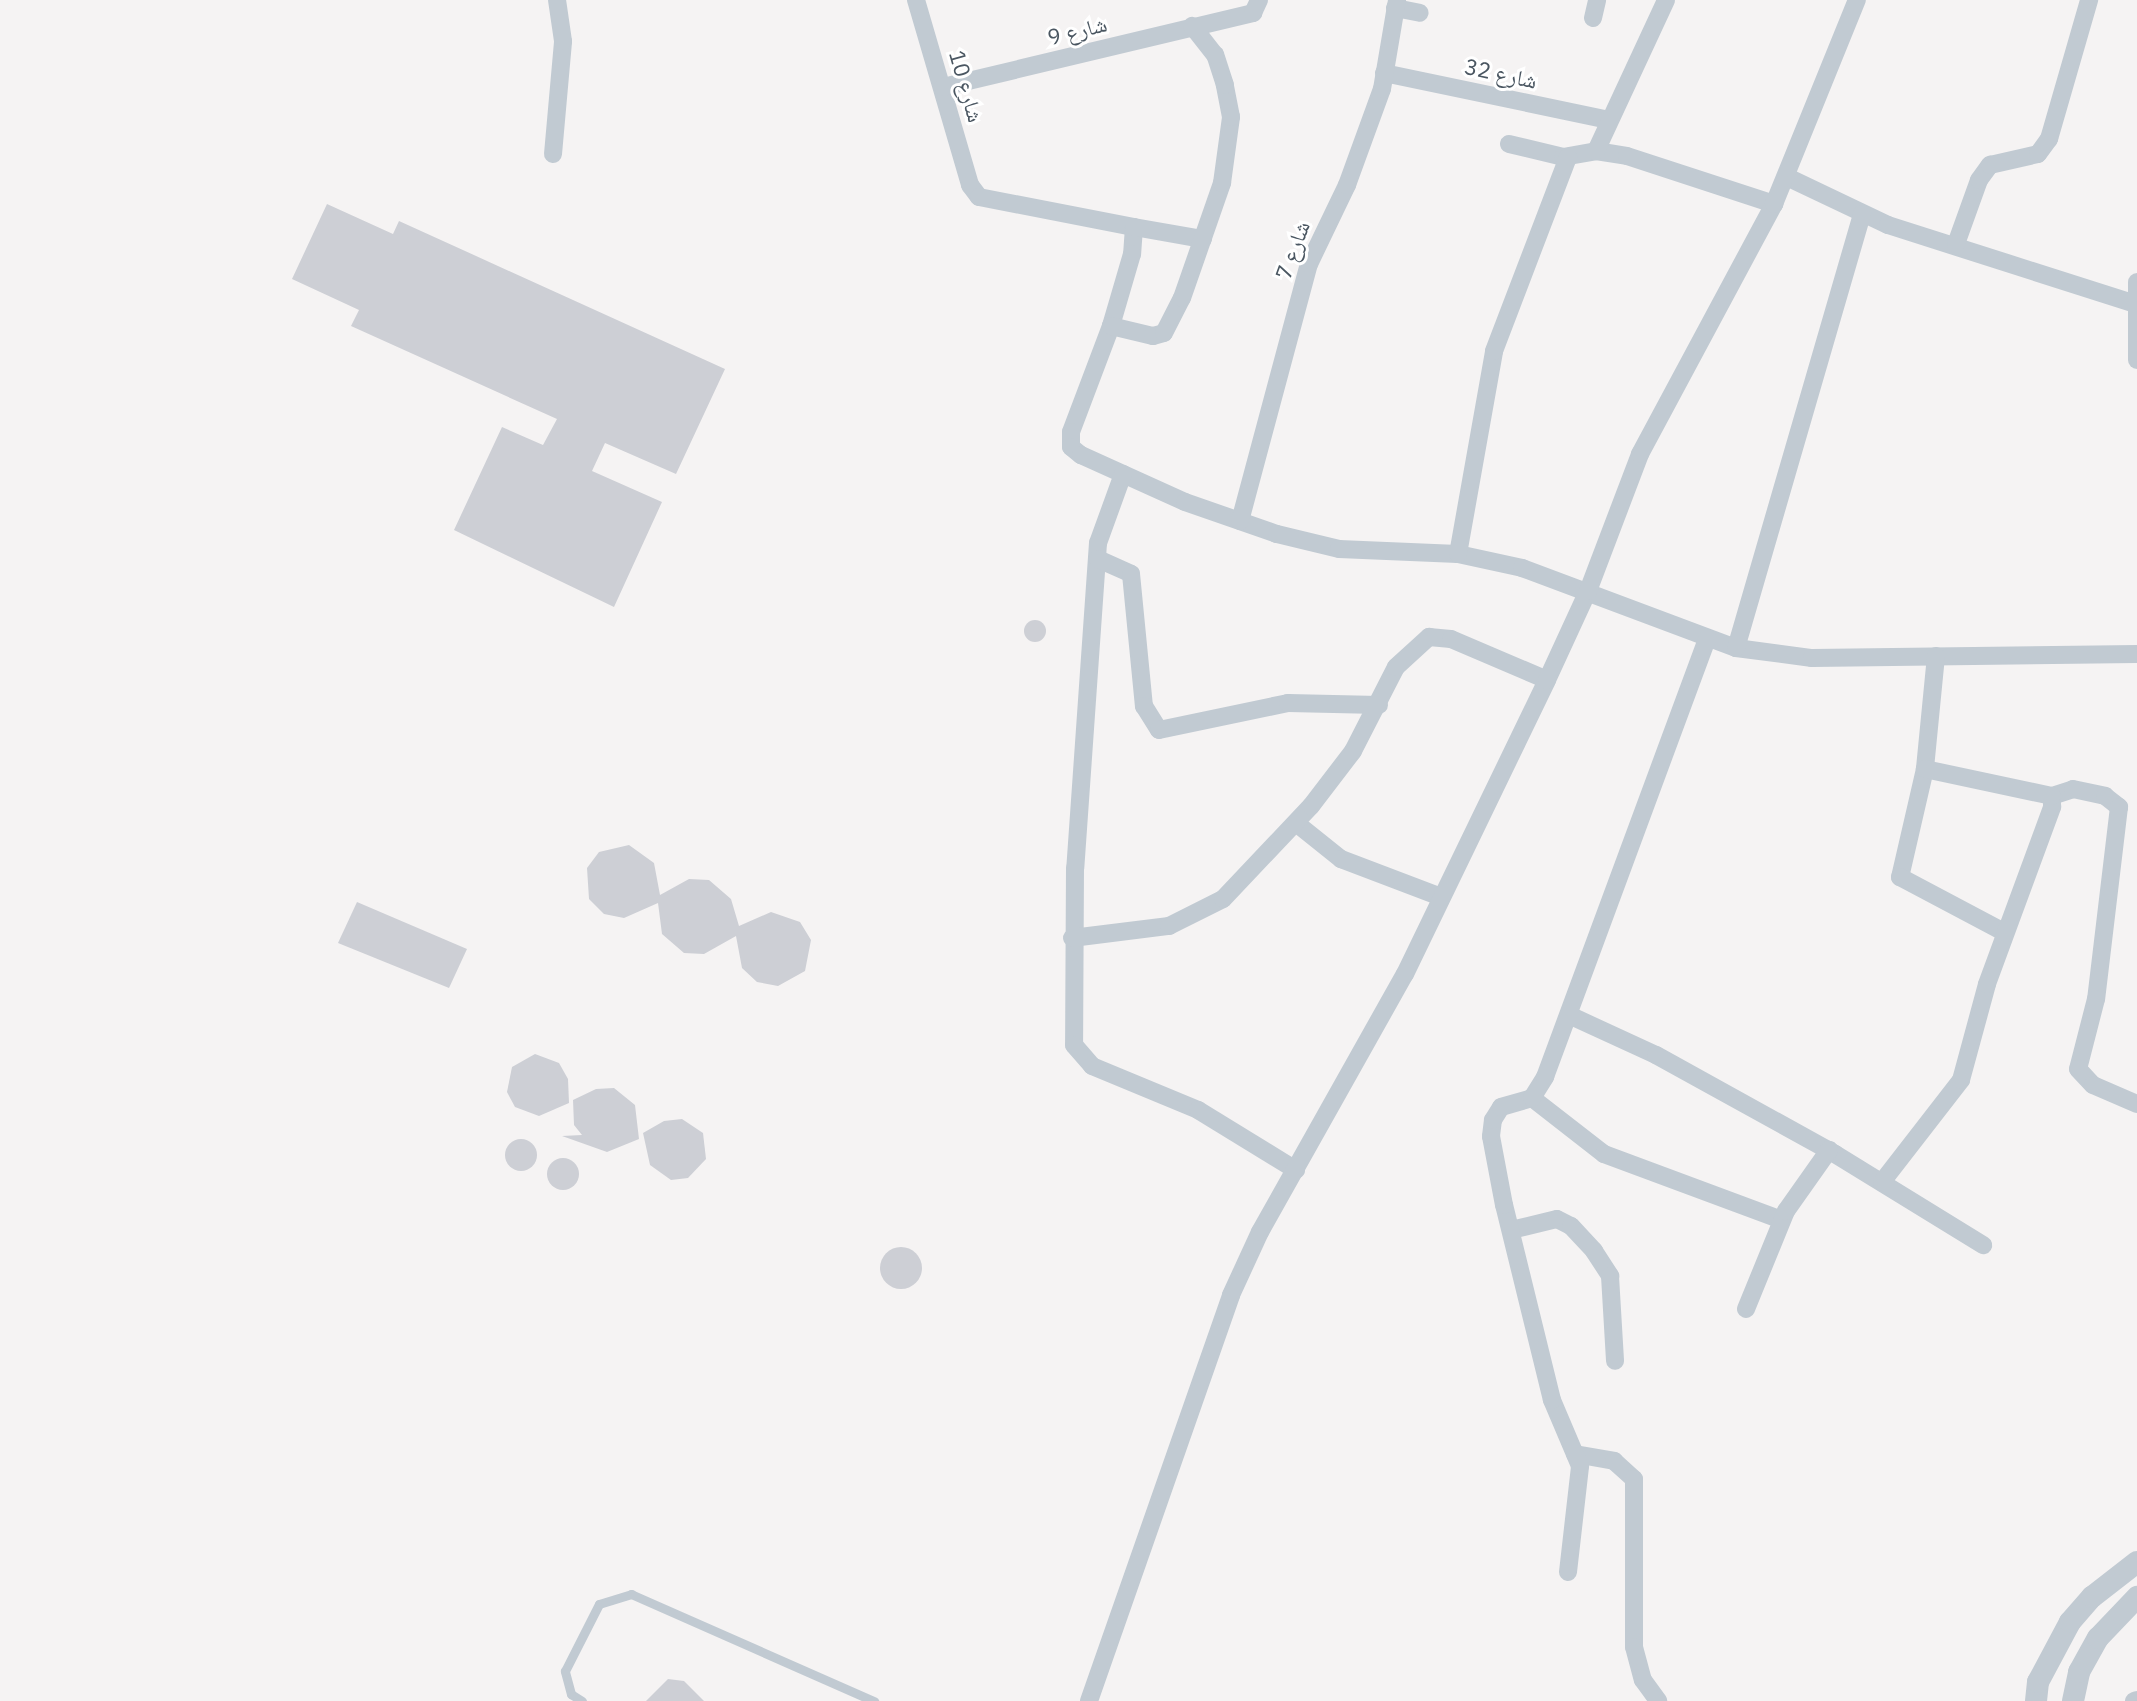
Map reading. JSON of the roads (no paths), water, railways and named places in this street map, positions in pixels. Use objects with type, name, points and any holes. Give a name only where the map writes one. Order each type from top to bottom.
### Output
[{"type":"street","points":[[553,154],[562,64],[557,0]]},
{"type":"street","name":"شارع 10","points":[[916,0],[970,185],[990,203],[1134,227]]},
{"type":"street","name":"شارع 9","points":[[943,87],[1253,13],[1259,0]]},
{"type":"street","points":[[1596,151],[1666,0]]},
{"type":"street","points":[[1089,1701],[1213,1339],[1260,1232],[1441,897],[1547,680],[1588,591],[1640,454],[1787,177],[1857,0]]},
{"type":"street","points":[[1956,244],[1979,180],[1990,165],[2043,150],[2089,0]]},
{"type":"street","points":[[1396,4],[1420,13]]},
{"type":"street","name":"شارع 7","points":[[1240,521],[1309,264],[1363,144],[1384,73],[1396,4]]},
{"type":"street","points":[[1111,326],[1153,336],[1164,333],[1203,239],[1222,183],[1231,117],[1215,55],[1192,26]]},
{"type":"street","name":"شارع 32","points":[[1384,73],[1608,120]]},
{"type":"street","points":[[1509,144],[1568,157],[1596,151],[1689,173],[1774,204]]},
{"type":"street","points":[[1458,554],[1494,351],[1568,157]]},
{"type":"street","points":[[1787,177],[1862,214],[2133,303]]},
{"type":"street","points":[[1736,648],[1862,214]]},
{"type":"street","points":[[1203,239],[1134,227],[1132,254],[1111,326],[1069,441],[1081,455],[1240,521],[1339,549],[1458,554],[1522,568],[1736,648],[1812,658],[2137,654]]},
{"type":"street","points":[[2137,282],[2133,303],[2137,360]]},
{"type":"street","points":[[1123,474],[1102,524],[1098,559],[1072,938],[1072,1034],[1080,1056],[1127,1084],[1198,1110],[1296,1170]]},
{"type":"street","points":[[1098,559],[1131,574],[1144,706],[1159,730],[1288,703],[1379,705]]},
{"type":"street","points":[[1072,938],[1144,932],[1195,915],[1223,899],[1296,823],[1353,751],[1396,667],[1429,637],[1451,639],[1547,680]]},
{"type":"street","points":[[1568,1572],[1580,1489],[1575,1454],[1552,1400],[1491,1136],[1493,1120],[1501,1107],[1532,1098],[1569,1015],[1707,638]]},
{"type":"street","points":[[1936,656],[1925,769],[1900,877],[2004,932]]},
{"type":"street","points":[[1925,769],[2052,796],[2073,789],[2105,796],[2119,807],[2096,999],[2078,1069],[2093,1085],[2137,1104]]},
{"type":"street","points":[[1882,1182],[1961,1080],[2004,932],[2048,822],[2052,796]]},
{"type":"street","points":[[1296,823],[1341,859],[1441,897]]},
{"type":"street","points":[[1569,1015],[1656,1055],[1829,1150],[1983,1245]]},
{"type":"street","points":[[1532,1098],[1604,1154],[1781,1220]]},
{"type":"street","points":[[1746,1309],[1781,1220],[1829,1150]]},
{"type":"street","points":[[1511,1230],[1557,1219],[1571,1226],[1594,1251],[1610,1276],[1615,1361]]},
{"type":"street","points":[[1575,1454],[1614,1461],[1634,1479],[1634,1647],[1643,1680],[1658,1701]]},
{"type":"street","points":[[2036,1701],[2038,1682],[2070,1622],[2092,1597],[2137,1562]]},
{"type":"street","points":[[2073,1701],[2079,1672],[2098,1638],[2137,1597]]},
{"type":"lane","points":[[582,1701],[571,1694],[565,1671],[599,1604],[631,1594],[874,1701]]}]
